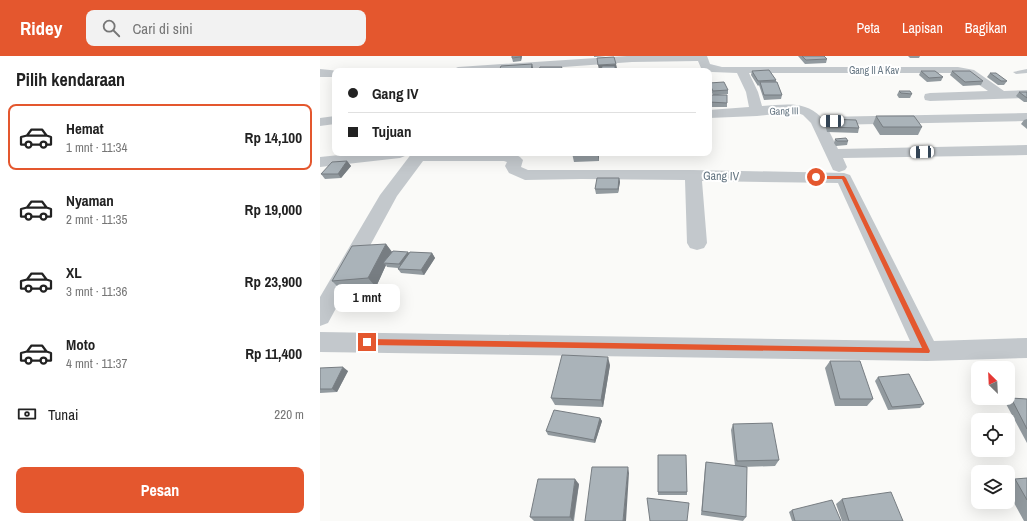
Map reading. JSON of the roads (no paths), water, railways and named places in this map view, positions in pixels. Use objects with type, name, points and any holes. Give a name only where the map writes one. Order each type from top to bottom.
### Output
[{"type":"street","points":[[471,68],[475,56]]},
{"type":"street","points":[[510,68],[632,59],[701,57]]},
{"type":"street","name":"Gang II A Kav","points":[[701,57],[705,66],[710,68]]},
{"type":"street","name":"Gang II A Kav","points":[[712,69],[962,70],[970,73],[1000,94]]},
{"type":"street","points":[[741,70],[752,92],[757,112]]},
{"type":"street","points":[[906,70],[951,119]]},
{"type":"street","points":[[320,73],[332,73]]},
{"type":"street","points":[[930,97],[1027,94]]},
{"type":"street","name":"Gang III","points":[[712,114],[784,109],[800,109],[808,112],[817,121],[844,178]]},
{"type":"street","points":[[817,121],[1027,117]]},
{"type":"street","points":[[320,122],[332,120]]},
{"type":"street","points":[[832,154],[1027,150]]},
{"type":"street","name":"Gang IV","points":[[320,162],[390,156]]},
{"type":"street","points":[[320,317],[412,156]]},
{"type":"street","name":"Gang IV","points":[[507,156],[515,160],[513,166],[515,170],[525,175],[693,175],[844,178]]},
{"type":"street","points":[[693,175],[697,243]]},
{"type":"street","points":[[844,178],[927,351]]},
{"type":"street","points":[[320,342],[927,351],[1027,348]]},
{"type":"lane","points":[[1016,72],[1027,71]]}]
